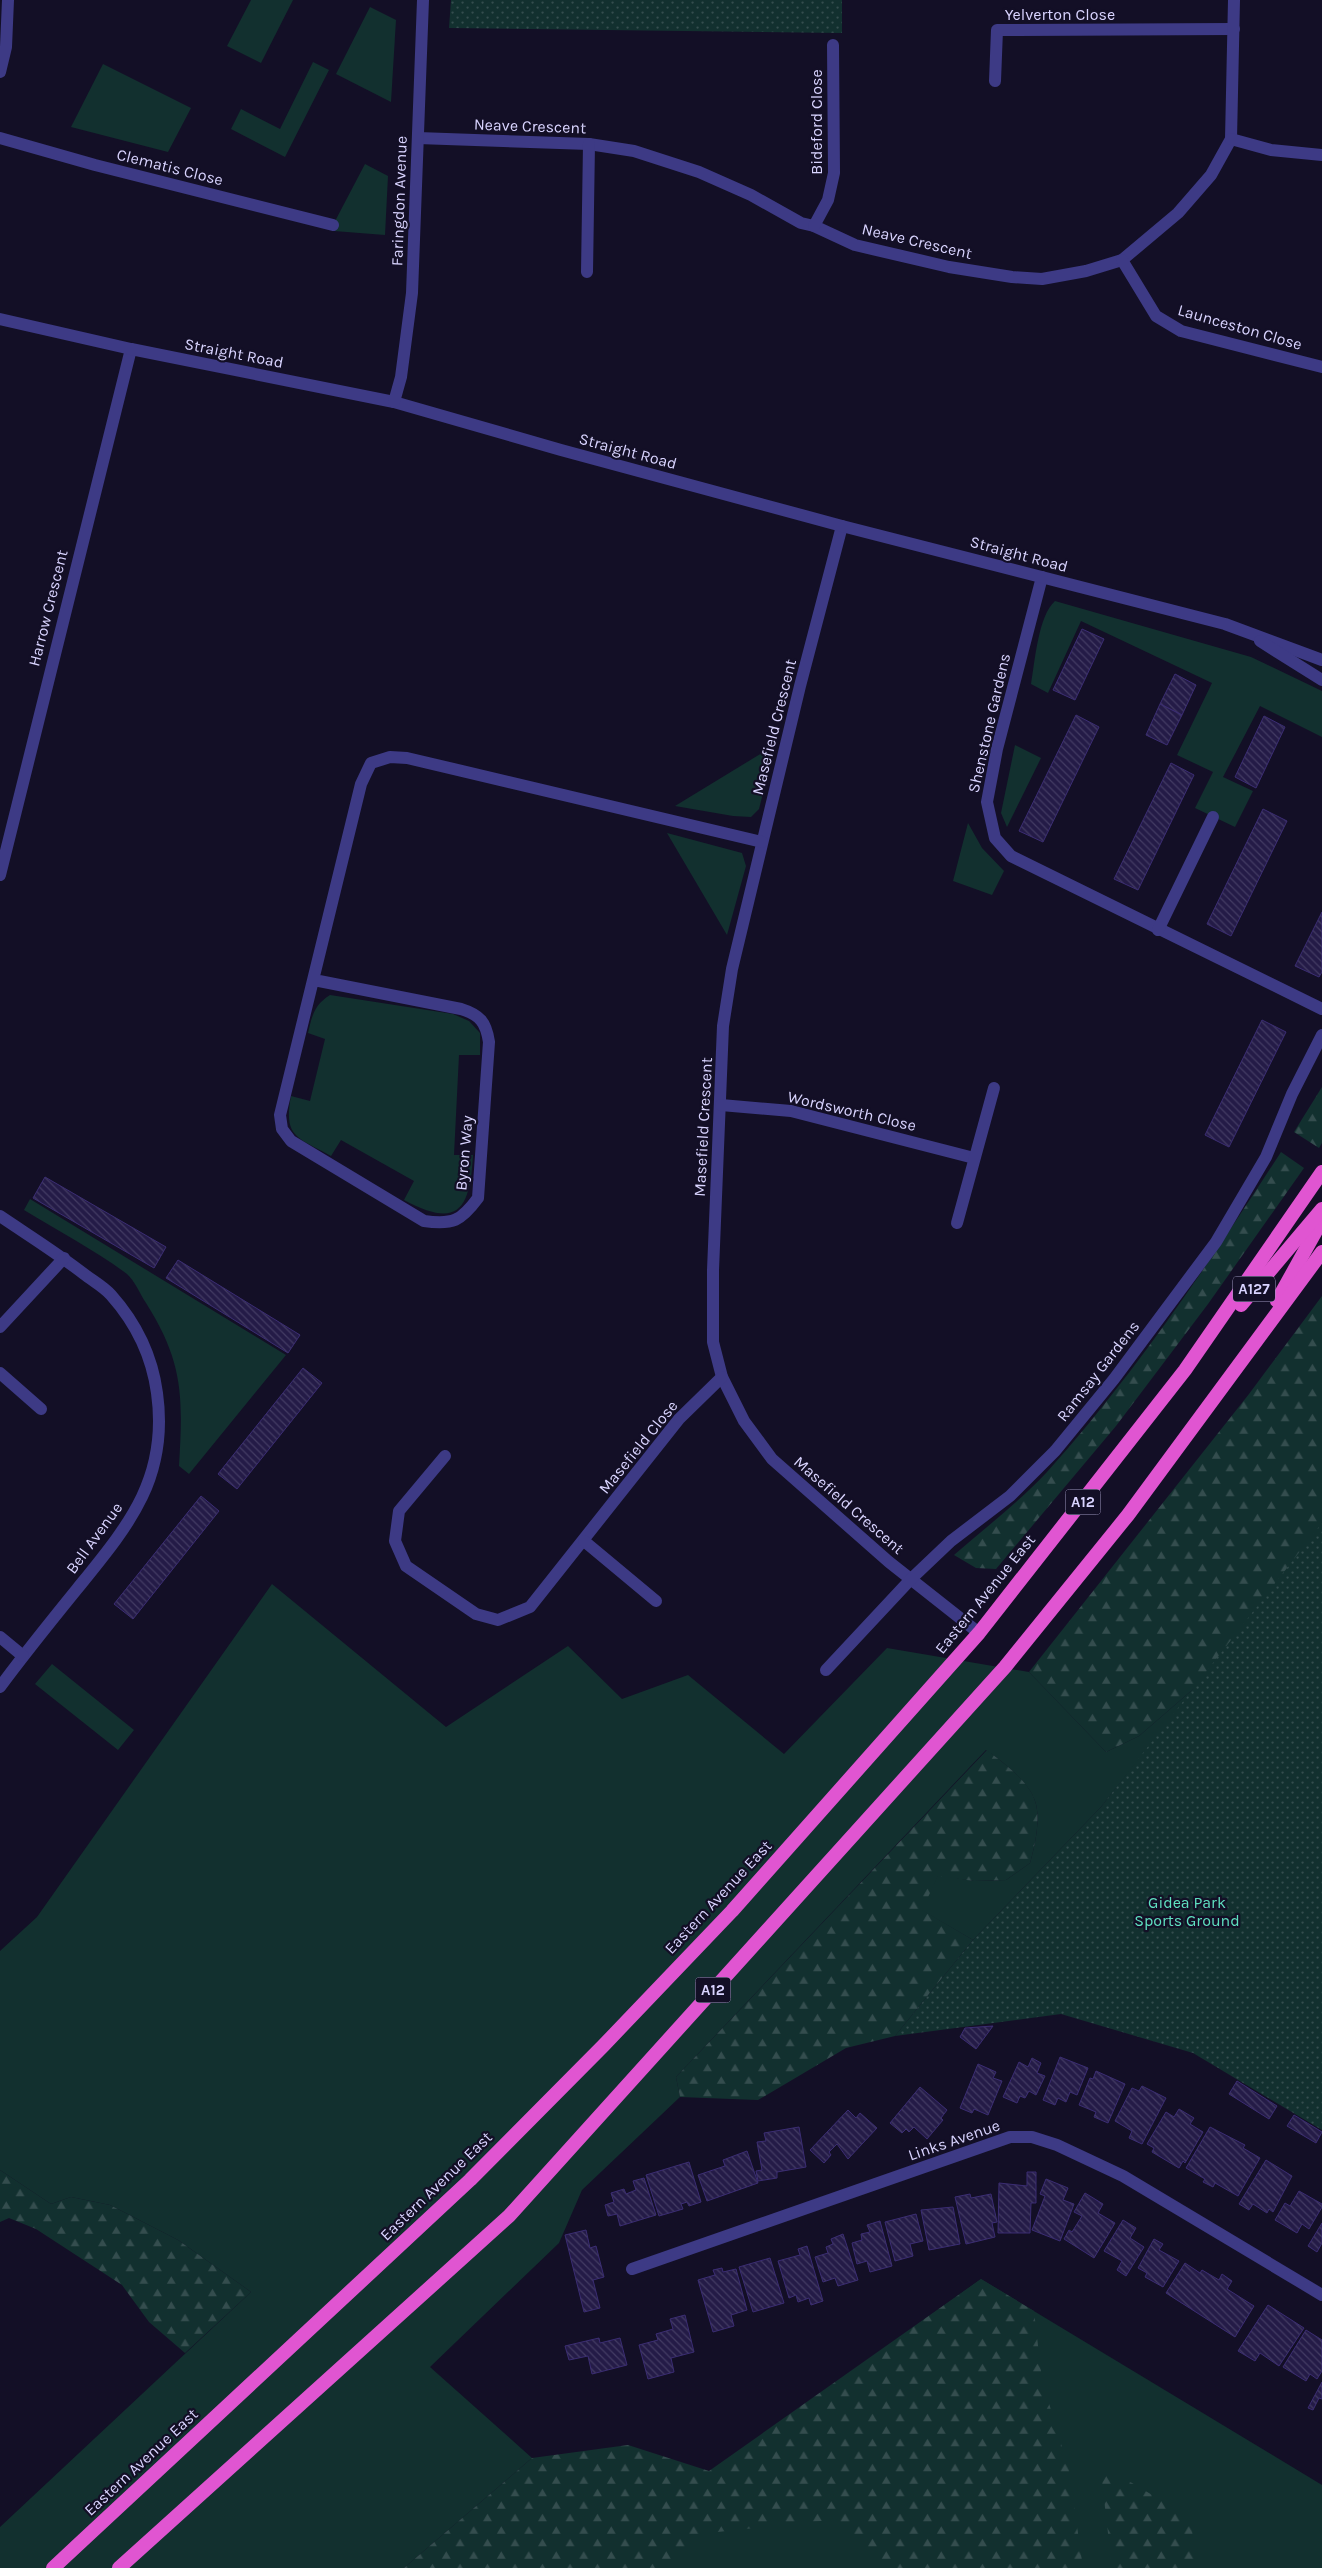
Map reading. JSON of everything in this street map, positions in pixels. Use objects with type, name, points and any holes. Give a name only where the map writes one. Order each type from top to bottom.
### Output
[{"type":"highway","name":"Eastern Avenue East","points":[[53,2568],[484,2166],[732,1911],[979,1633],[1186,1370],[1322,1172]]},
{"type":"highway","name":"A127","points":[[1186,1370],[1322,1209]]},
{"type":"highway","name":"A127","points":[[1247,1357],[1322,1220]]},
{"type":"highway","name":"A12","points":[[119,2568],[509,2216],[1005,1667],[1128,1516],[1247,1357],[1322,1252]]},
{"type":"street","points":[[0,72],[6,47],[8,0]]},
{"type":"street","name":"Faringdon Avenue","points":[[394,402],[401,377],[412,293],[423,0]]},
{"type":"street","name":"Neave Crescent","points":[[418,138],[589,144],[634,151],[700,172],[751,195],[801,223],[814,226],[855,245],[910,259],[1012,277],[1042,279],[1086,271],[1122,260],[1178,213],[1196,195],[1222,157],[1231,139],[1234,0]]},
{"type":"street","name":"Yelverton Close","points":[[995,81],[997,30],[1234,29]]},
{"type":"street","name":"Bideford Close","points":[[814,226],[828,200],[834,173],[832,45]]},
{"type":"street","name":"Clematis Close","points":[[0,138],[86,163],[333,225]]},
{"type":"street","points":[[1231,139],[1271,150],[1322,155]]},
{"type":"street","points":[[587,272],[589,144]]},
{"type":"street","name":"Launceston Close","points":[[1122,260],[1156,316],[1181,331],[1322,367]]},
{"type":"street","name":"Straight Road","points":[[0,319],[131,349],[394,402],[561,450],[842,526],[1132,598],[1243,630],[1322,660]]},
{"type":"street","name":"Harrow Crescent","points":[[0,875],[131,349]]},
{"type":"street","name":"Masefield Crescent","points":[[842,526],[732,969],[723,1026],[712,1304],[713,1342],[722,1377],[744,1421],[772,1460],[826,1509],[979,1633]]},
{"type":"street","name":"Shenstone Gardens","points":[[1042,577],[997,749],[987,802],[996,838],[1011,856],[1158,930],[1322,1009]]},
{"type":"street","name":"Straight Road","points":[[1243,630],[1322,680]]},
{"type":"street","name":"Byron Way","points":[[314,980],[461,1009],[476,1014],[487,1026],[489,1042],[478,1198],[464,1216],[442,1224],[424,1221],[291,1141],[282,1129],[280,1115],[365,773],[371,763],[390,756],[407,758],[762,842]]},
{"type":"street","points":[[1158,930],[1213,817]]},
{"type":"street","name":"Ramsay Gardens","points":[[826,1670],[911,1578],[951,1541],[1010,1496],[1056,1451],[1158,1322],[1216,1242],[1266,1157],[1292,1094],[1322,1035]]},
{"type":"street","points":[[957,1223],[994,1088]]},
{"type":"street","name":"Wordsworth Close","points":[[721,1106],[791,1111],[974,1158]]},
{"type":"street","name":"Bell Avenue","points":[[0,1216],[64,1258],[110,1294],[137,1330],[155,1380],[161,1430],[151,1477],[128,1523],[0,1687]]},
{"type":"street","points":[[0,1327],[64,1258]]},
{"type":"street","points":[[0,1373],[41,1410]]},
{"type":"street","name":"Masefield Close","points":[[445,1456],[399,1511],[395,1541],[406,1566],[476,1614],[498,1620],[530,1607],[679,1419],[722,1377]]},
{"type":"street","points":[[584,1541],[656,1601]]},
{"type":"street","points":[[0,1637],[24,1656]]},
{"type":"street","name":"Links Avenue","points":[[632,2269],[1010,2137],[1032,2137],[1057,2145],[1123,2176],[1322,2295]]},
{"type":"green space","points":[[251,0],[293,0],[261,63],[227,46]]},
{"type":"green space","points":[[451,0],[842,0],[842,33],[449,28]]},
{"type":"green space","points":[[370,7],[396,20],[391,102],[336,74]]},
{"type":"green space","points":[[313,62],[329,70],[285,157],[231,129],[241,109],[280,129]]},
{"type":"green space","points":[[103,64],[191,108],[168,152],[71,127]]},
{"type":"green space","points":[[365,164],[388,176],[385,235],[334,231],[333,225]]},
{"type":"green space","points":[[1055,601],[1251,657],[1322,691],[1322,737],[1260,706],[1223,777],[1253,791],[1235,827],[1195,808],[1213,772],[1177,755],[1212,683],[1081,621],[1048,693],[1031,684],[1041,628],[1049,608]]},
{"type":"green space","points":[[775,745],[759,809],[751,817],[733,816],[675,806]]},
{"type":"green space","points":[[1015,745],[1041,758],[1007,827],[1001,813]]},
{"type":"green space","points":[[968,823],[982,848],[1004,871],[992,895],[953,881]]},
{"type":"green space","points":[[667,833],[742,853],[746,866],[727,935]]},
{"type":"green space","points":[[330,995],[453,1014],[469,1021],[480,1033],[480,1055],[459,1055],[454,1155],[473,1155],[469,1189],[458,1209],[449,1213],[437,1213],[422,1209],[404,1200],[414,1181],[341,1140],[331,1156],[302,1140],[291,1128],[289,1110],[291,1096],[310,1101],[325,1039],[308,1033],[311,1021],[314,1011]]},
{"type":"green space","points":[[1322,1087],[1322,1143],[1319,1148],[1294,1132]]},
{"type":"green space","points":[[1281,1152],[1304,1168],[1208,1304],[1116,1426],[996,1569],[976,1568],[954,1555],[1047,1472],[1111,1396],[1199,1276]]},
{"type":"green space","points":[[30,1199],[286,1355],[189,1474],[179,1466],[181,1420],[178,1382],[174,1363],[168,1344],[135,1284],[127,1274],[115,1265],[24,1210]]},
{"type":"green space","points":[[1322,1296],[1322,1524],[1199,1684],[1139,1736],[1106,1752],[1029,1672],[1249,1394]]},
{"type":"green space","name":"Gidea Park Sports Ground","points":[[1322,1523],[1322,2130],[1193,2053],[1061,2014],[895,2036],[973,1940],[1101,1807]]},
{"type":"green space","points":[[272,1584],[446,1727],[568,1646],[622,1699],[688,1675],[784,1754],[887,1648],[1029,1672],[1106,1752],[1139,1736],[1199,1684],[1101,1807],[973,1940],[921,1910],[938,1875],[974,1881],[1006,1880],[1030,1863],[1037,1824],[1037,1808],[1032,1794],[1021,1779],[986,1750],[676,2077],[680,2097],[582,2190],[559,2243],[430,2367],[532,2458],[404,2568],[0,2568],[0,2527],[251,2292],[178,2240],[110,2205],[71,2197],[51,2204],[0,2170],[0,1951],[37,1917]]},
{"type":"green space","points":[[52,1664],[134,1730],[118,1750],[35,1684]]},
{"type":"green space","points":[[987,1750],[1027,1786],[1035,1801],[1037,1824],[1030,1863],[1006,1880],[974,1881],[938,1876],[922,1910],[973,1940],[895,2036],[846,2048],[758,2100],[680,2097],[676,2077]]},
{"type":"green space","points":[[0,2170],[51,2204],[71,2197],[110,2205],[178,2240],[251,2292],[185,2353],[149,2322],[122,2285],[36,2229],[9,2218],[0,2222]]},
{"type":"green space","points":[[981,2279],[1322,2485],[1322,2568],[577,2568]]},
{"type":"green space","points":[[981,2279],[1034,2311],[1042,2380],[1069,2470],[1083,2568],[878,2568],[830,2520],[699,2534],[675,2568],[404,2568],[532,2458],[628,2445],[709,2471]]},
{"type":"green space","points":[[1100,2464],[1191,2518],[1196,2568],[1112,2568]]},
{"type":"building","points":[[1082,629],[1104,639],[1075,700],[1053,690]]},
{"type":"building","points":[[1175,674],[1196,685],[1182,715],[1160,704]]},
{"type":"building","points":[[1160,704],[1182,715],[1167,745],[1146,735]]},
{"type":"building","points":[[1076,715],[1099,727],[1043,842],[1019,831]]},
{"type":"building","points":[[1264,716],[1285,727],[1256,788],[1235,777]]},
{"type":"building","points":[[1171,763],[1194,775],[1138,890],[1114,879]]},
{"type":"building","points":[[1263,809],[1287,821],[1231,936],[1207,924]]},
{"type":"building","points":[[1322,912],[1322,972],[1319,977],[1295,966]]},
{"type":"building","points":[[1262,1020],[1286,1032],[1229,1147],[1205,1135]]},
{"type":"building","points":[[45,1177],[166,1247],[154,1268],[33,1198]]},
{"type":"building","points":[[178,1260],[300,1335],[288,1353],[166,1278]]},
{"type":"building","points":[[303,1368],[322,1383],[237,1489],[218,1474]]},
{"type":"building","points":[[201,1496],[219,1511],[133,1619],[114,1604]]},
{"type":"building","points":[[993,2026],[976,2049],[960,2037],[965,2028]]},
{"type":"building","points":[[1060,2057],[1088,2068],[1077,2095],[1070,2092],[1066,2102],[1058,2098],[1055,2105],[1043,2100]]},
{"type":"building","points":[[1032,2058],[1041,2063],[1037,2073],[1045,2076],[1036,2095],[1029,2091],[1025,2098],[1020,2096],[1017,2103],[1003,2097],[1019,2062],[1028,2067]]},
{"type":"building","points":[[978,2064],[996,2072],[993,2078],[1002,2081],[988,2115],[974,2109],[972,2113],[960,2108]]},
{"type":"building","points":[[1096,2071],[1125,2084],[1108,2123],[1094,2117],[1096,2112],[1079,2105],[1090,2078],[1093,2079]]},
{"type":"building","points":[[1237,2081],[1277,2106],[1269,2119],[1229,2094]]},
{"type":"building","points":[[1142,2086],[1166,2098],[1142,2144],[1129,2138],[1132,2131],[1115,2121],[1132,2088],[1139,2091]]},
{"type":"building","points":[[920,2087],[947,2110],[941,2118],[943,2120],[927,2139],[914,2127],[909,2132],[906,2129],[902,2133],[890,2123]]},
{"type":"building","points":[[1179,2109],[1194,2118],[1190,2124],[1203,2132],[1185,2163],[1183,2161],[1179,2168],[1152,2152],[1154,2148],[1147,2144],[1166,2112],[1174,2117]]},
{"type":"building","points":[[848,2110],[856,2118],[860,2113],[877,2128],[848,2159],[837,2144],[829,2152],[831,2155],[824,2163],[810,2150]]},
{"type":"building","points":[[1294,2115],[1322,2132],[1316,2143],[1287,2126]]},
{"type":"building","points":[[799,2127],[806,2167],[777,2172],[777,2178],[758,2181],[756,2171],[762,2170],[757,2142],[766,2141],[764,2133]]},
{"type":"building","points":[[1210,2127],[1245,2145],[1243,2148],[1260,2158],[1238,2196],[1215,2183],[1213,2187],[1203,2182],[1205,2179],[1186,2168]]},
{"type":"building","points":[[747,2151],[758,2183],[707,2201],[698,2175],[725,2166],[723,2160]]},
{"type":"building","points":[[1266,2160],[1292,2176],[1273,2212],[1269,2209],[1267,2213],[1253,2204],[1249,2210],[1239,2204]]},
{"type":"building","points":[[689,2162],[701,2202],[689,2206],[687,2202],[681,2204],[683,2209],[659,2216],[646,2175]]},
{"type":"building","points":[[1027,2172],[1036,2172],[1036,2203],[1031,2203],[1030,2233],[998,2233],[999,2183],[1027,2186]]},
{"type":"building","points":[[644,2178],[656,2215],[620,2226],[617,2214],[608,2216],[605,2205],[614,2202],[611,2193],[624,2189],[626,2194],[636,2190],[633,2181]]},
{"type":"building","points":[[1046,2179],[1068,2188],[1063,2200],[1074,2204],[1060,2241],[1032,2230],[1045,2196],[1040,2194]]},
{"type":"building","points":[[1299,2191],[1322,2204],[1322,2207],[1309,2229],[1302,2224],[1297,2233],[1275,2220],[1285,2203],[1290,2206]]},
{"type":"building","points":[[1085,2193],[1103,2204],[1098,2213],[1115,2223],[1094,2258],[1064,2239],[1069,2230],[1072,2232],[1082,2216],[1074,2212]]},
{"type":"building","points":[[970,2194],[971,2198],[991,2194],[997,2222],[992,2223],[995,2237],[966,2244],[955,2197]]},
{"type":"building","points":[[953,2207],[960,2244],[929,2250],[921,2210]]},
{"type":"building","points":[[916,2214],[923,2241],[910,2244],[913,2256],[895,2261],[885,2222]]},
{"type":"building","points":[[1123,2220],[1136,2228],[1130,2238],[1144,2247],[1126,2276],[1117,2270],[1122,2261],[1104,2251]]},
{"type":"building","points":[[880,2221],[892,2266],[870,2272],[867,2261],[857,2264],[852,2243],[862,2240],[861,2234],[870,2232],[867,2225]]},
{"type":"building","points":[[1322,2223],[1322,2243],[1317,2252],[1308,2246]]},
{"type":"building","points":[[586,2230],[590,2248],[596,2246],[604,2277],[593,2280],[600,2308],[584,2312],[565,2235]]},
{"type":"building","points":[[843,2234],[858,2280],[838,2286],[835,2278],[823,2282],[815,2257],[828,2253],[826,2247],[833,2244],[831,2239]]},
{"type":"building","points":[[1154,2239],[1163,2244],[1159,2250],[1179,2261],[1163,2287],[1145,2277],[1147,2273],[1138,2268]]},
{"type":"building","points":[[807,2246],[823,2301],[811,2305],[809,2298],[798,2302],[796,2295],[789,2298],[778,2261],[800,2255],[798,2249]]},
{"type":"building","points":[[770,2258],[784,2303],[753,2312],[739,2267]]},
{"type":"building","points":[[1185,2263],[1200,2273],[1202,2270],[1219,2280],[1222,2274],[1232,2281],[1227,2289],[1254,2306],[1235,2337],[1166,2293]]},
{"type":"building","points":[[722,2268],[723,2272],[736,2269],[747,2310],[731,2315],[734,2326],[713,2332],[698,2280],[715,2275],[713,2270]]},
{"type":"building","points":[[1268,2305],[1304,2328],[1279,2366],[1260,2353],[1255,2361],[1238,2351]]},
{"type":"building","points":[[685,2315],[694,2352],[671,2358],[674,2372],[648,2379],[639,2345],[658,2340],[656,2334],[673,2329],[670,2319]]},
{"type":"building","points":[[1306,2330],[1322,2340],[1322,2371],[1317,2379],[1310,2374],[1306,2381],[1283,2367]]},
{"type":"building","points":[[599,2338],[600,2343],[620,2338],[627,2365],[592,2374],[588,2356],[569,2360],[565,2346]]},
{"type":"building","points":[[1322,2382],[1322,2399],[1319,2398],[1313,2410],[1308,2408]]}]
